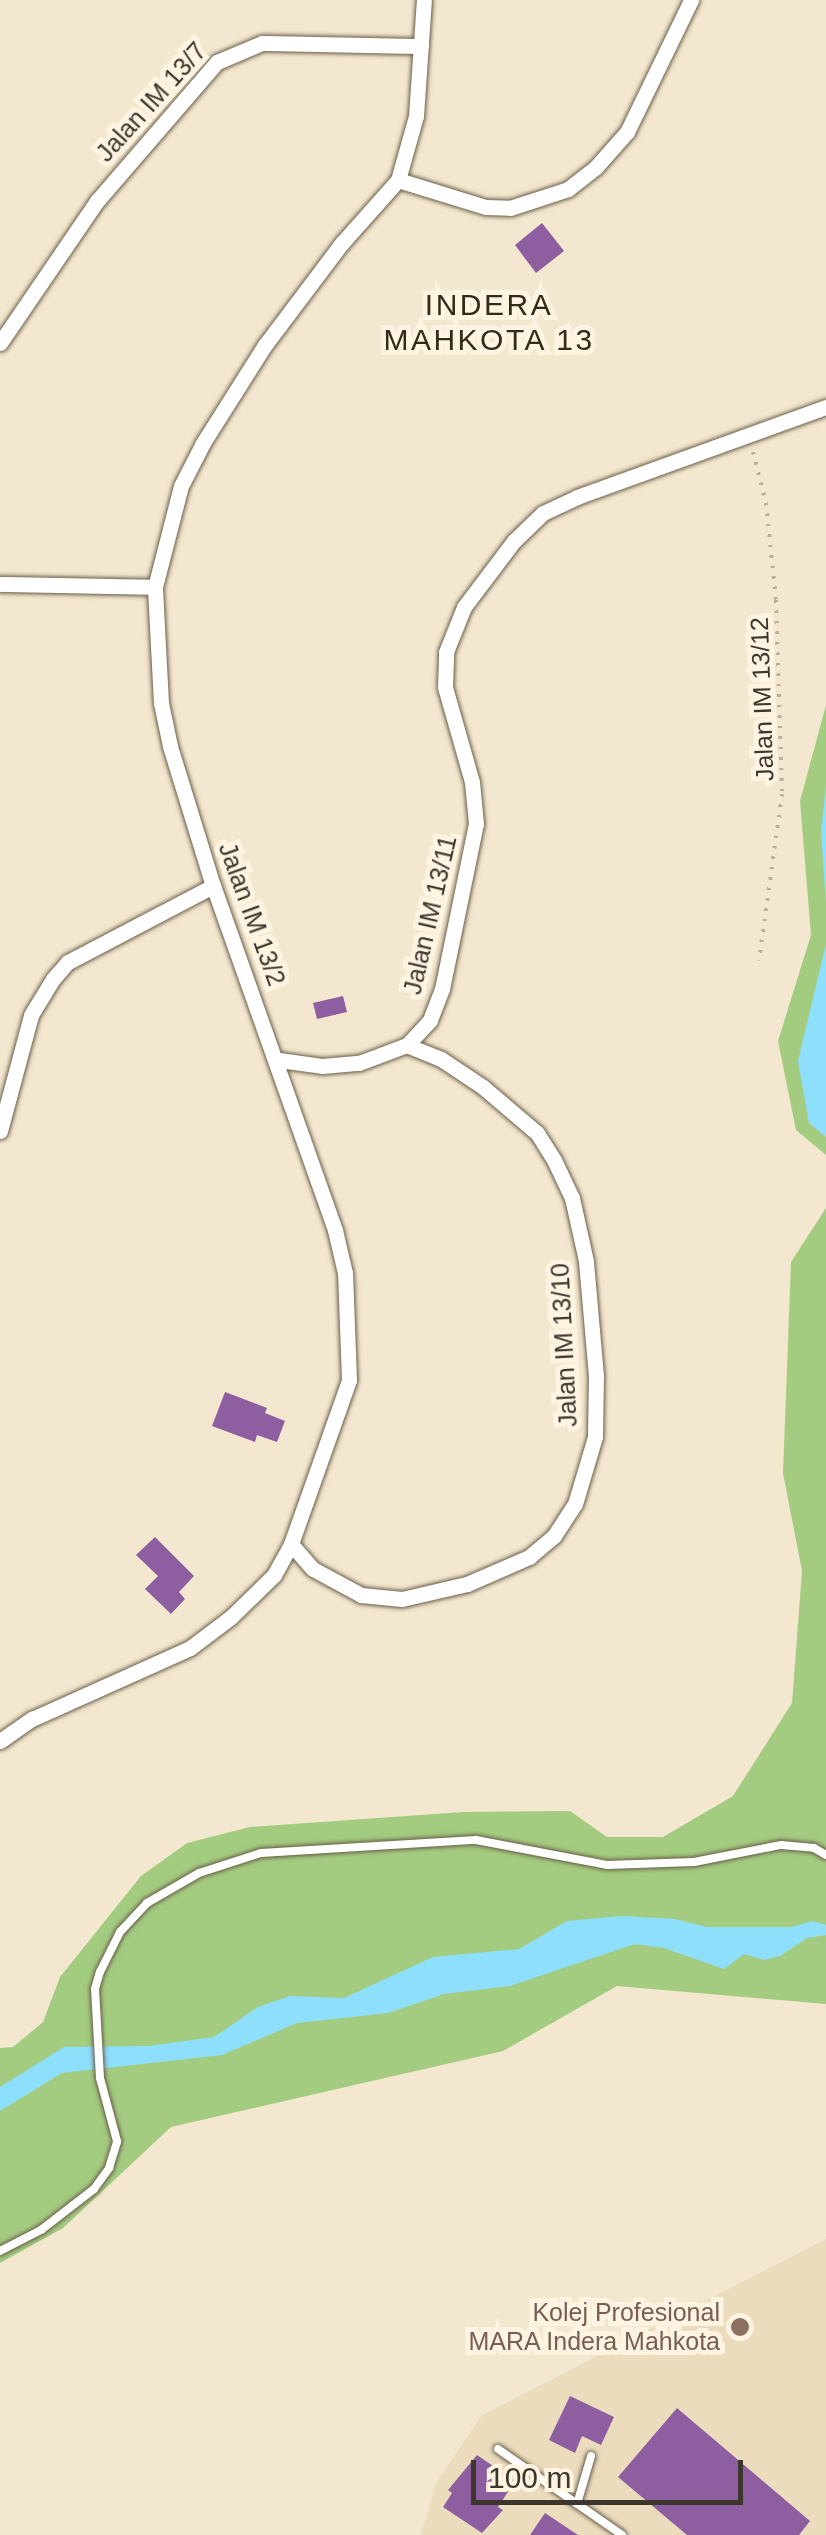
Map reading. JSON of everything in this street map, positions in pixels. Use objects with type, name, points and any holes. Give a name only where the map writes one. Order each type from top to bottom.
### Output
[{"type":"street","name":"Jalan IM 13/2","points":[[0,1742],[32,1720],[190,1648],[231,1617],[274,1575],[291,1544],[348,1380],[345,1273],[336,1230],[279,1060],[213,886],[161,703],[155,587],[181,486],[204,443],[265,345],[342,243],[398,180],[416,116],[424,0]]},
{"type":"street","points":[[398,180],[486,207],[510,208],[568,189],[596,168],[627,132],[690,0]]},
{"type":"street","name":"Jalan IM 13/7","points":[[0,343],[96,202],[217,62],[262,43],[421,46]]},
{"type":"street","name":"Jalan IM 13/11","points":[[408,1045],[430,1020],[442,989],[474,847],[472,782],[445,688],[446,652],[464,607],[514,541],[543,513],[826,407]]},
{"type":"street","points":[[0,584],[155,587]]},
{"type":"street","points":[[0,1131],[31,1015],[53,979],[68,962],[213,886]]},
{"type":"street","points":[[279,1060],[322,1066],[359,1063],[408,1045]]},
{"type":"street","name":"Jalan IM 13/10","points":[[291,1544],[313,1570],[361,1595],[402,1599],[467,1584],[529,1557],[554,1536],[576,1504],[595,1437],[596,1376],[586,1261],[572,1198],[554,1160],[536,1134],[496,1097],[441,1059],[408,1045]]},
{"type":"lane","points":[[0,2252],[40,2230],[103,2179],[117,2141],[100,2078],[95,1988],[120,1932],[147,1903],[199,1874],[261,1853],[476,1840],[607,1866],[694,1862],[781,1845],[814,1848],[826,1855]]},
{"type":"lane","points":[[498,2449],[622,2535]]},
{"type":"lane","points":[[577,2504],[591,2456]]},
{"type":"path","name":"Jalan IM 13/12","points":[[749,438],[766,503],[773,564],[782,794],[759,960]]},
{"type":"shaded area","name":"Kolej Profesional MARA Indera Mahkota","points":[[826,2239],[826,2535],[421,2535],[436,2483],[482,2415]]},
{"type":"green space","points":[[826,705],[826,1155],[796,1130],[778,1041],[811,935],[800,801]]},
{"type":"green space","points":[[826,1208],[826,2004],[617,1986],[503,2051],[171,2127],[63,2228],[0,2263],[0,2048],[13,2047],[43,2022],[60,1977],[141,1876],[187,1843],[250,1827],[463,1812],[570,1811],[607,1837],[663,1837],[733,1796],[792,1703],[802,1571],[783,1473],[791,1262]]},
{"type":"water","points":[[826,785],[826,903],[821,833]]},
{"type":"water","points":[[826,944],[826,1137],[809,1123],[798,1061]]},
{"type":"water","points":[[622,1916],[675,1919],[707,1927],[792,1927],[812,1921],[826,1925],[826,1935],[807,1938],[780,1956],[764,1960],[744,1954],[724,1969],[664,1948],[635,1944],[510,1986],[444,1994],[388,2013],[297,2023],[222,2055],[62,2073],[0,2111],[0,2087],[64,2047],[149,2046],[214,2037],[258,2007],[290,1996],[344,1998],[433,1957],[519,1949],[567,1921]]},
{"type":"building","points":[[542,223],[564,251],[536,273],[515,245]]},
{"type":"building","points":[[343,996],[347,1012],[317,1019],[313,1003]]},
{"type":"building","points":[[225,1392],[267,1408],[265,1413],[285,1421],[277,1442],[257,1435],[255,1442],[212,1426]]},
{"type":"building","points":[[155,1537],[194,1576],[179,1592],[185,1599],[171,1614],[145,1589],[158,1576],[136,1555]]},
{"type":"building","points":[[570,2396],[614,2417],[601,2445],[582,2436],[575,2453],[549,2440]]},
{"type":"building","points":[[677,2408],[810,2521],[799,2535],[687,2535],[618,2477]]},
{"type":"building","points":[[477,2455],[515,2481],[498,2507],[503,2510],[482,2533],[443,2507],[452,2493],[448,2490]]},
{"type":"building","points":[[545,2513],[578,2535],[530,2535]]},
{"type":"place","name":"Kolej Profesional MARA Indera Mahkota","points":[[740,2327]]},
{"type":"district","name":"INDERA MAHKOTA 13","points":[[489,322]]}]
